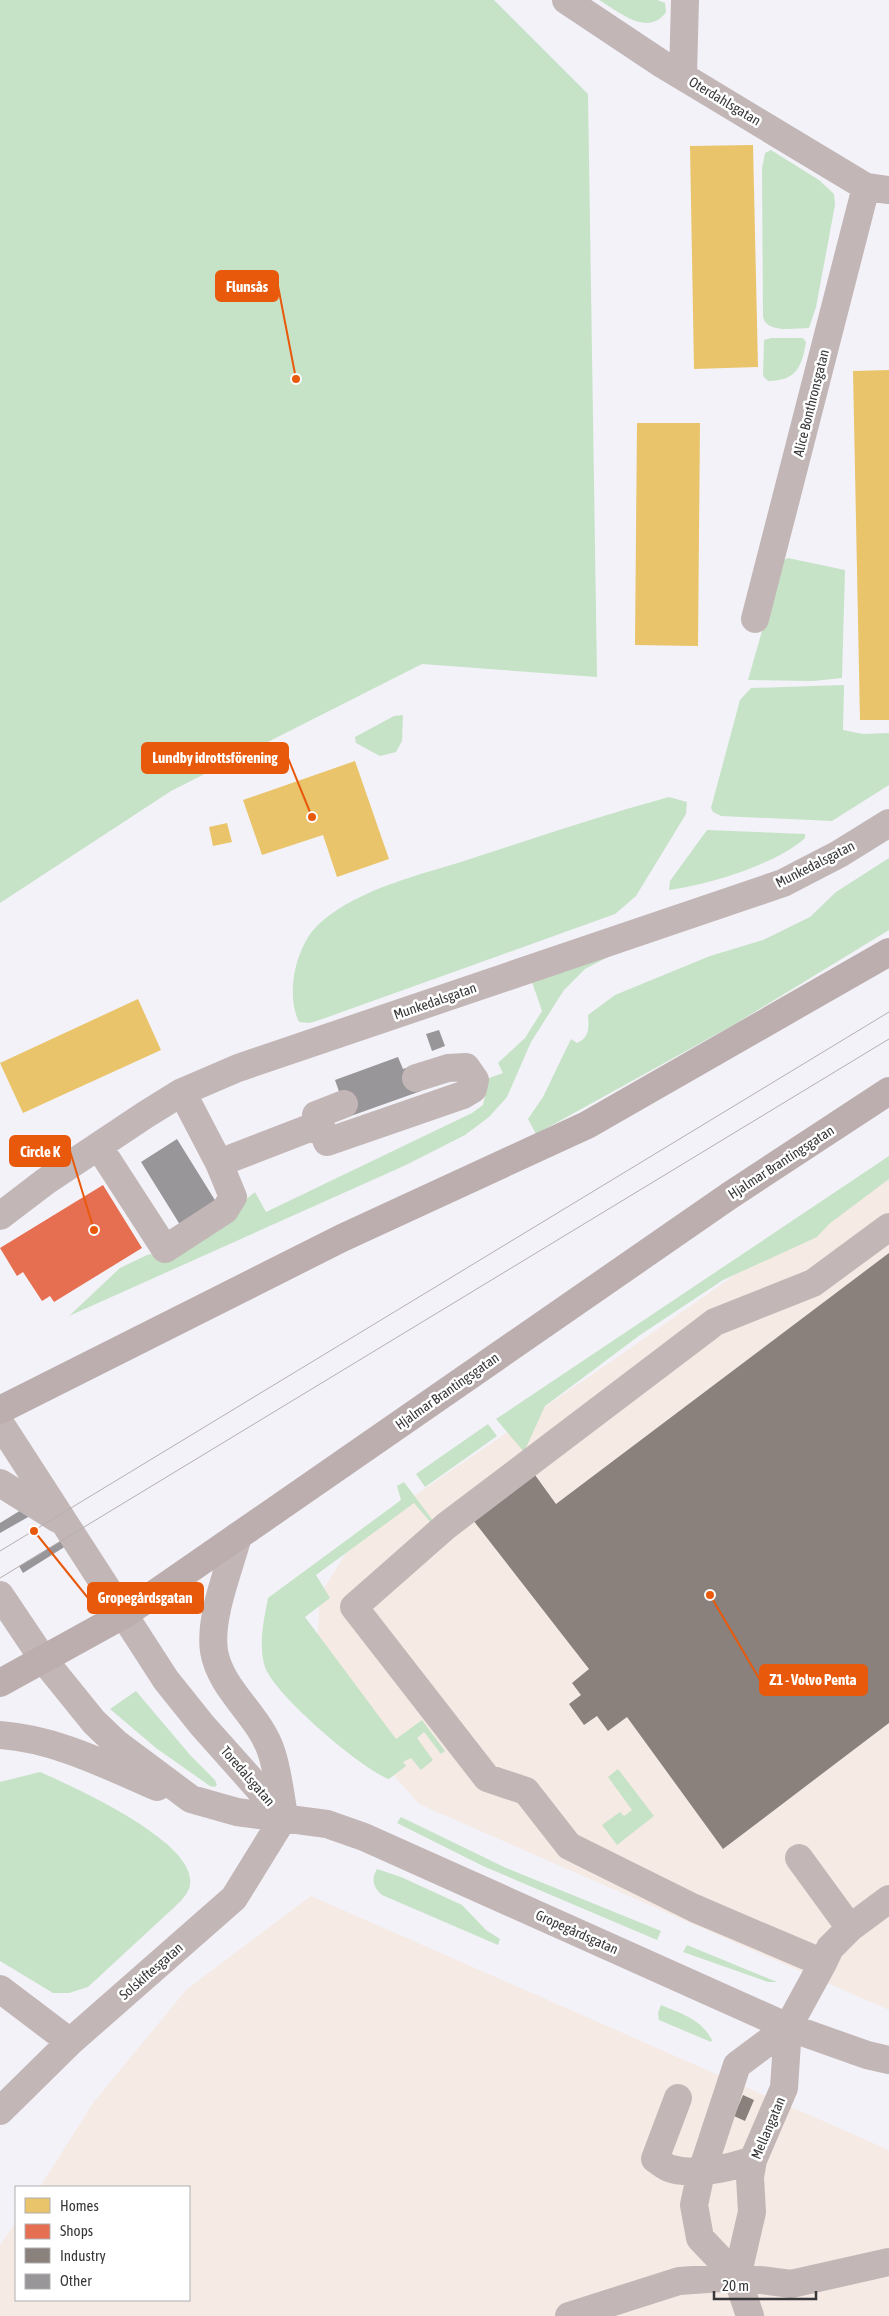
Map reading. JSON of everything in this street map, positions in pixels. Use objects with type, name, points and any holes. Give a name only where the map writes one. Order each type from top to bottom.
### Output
[{"type":"main road","points":[[0,1410],[342,1238],[587,1125],[889,952]]},
{"type":"main road","name":"Hjalmar Brantingsgatan","points":[[0,1683],[125,1614],[721,1202],[889,1091]]},
{"type":"street","name":"Oterdahlsgatan","points":[[566,0],[662,64],[878,189]]},
{"type":"street","points":[[683,75],[685,0]]},
{"type":"street","name":"Alice Bonthronsgatan","points":[[755,619],[878,189]]},
{"type":"street","name":"Munkedalsgatan","points":[[0,1216],[46,1181],[182,1092],[238,1068],[783,883],[839,854],[889,823]]},
{"type":"street","points":[[344,1104],[316,1114],[327,1142],[463,1095],[473,1088],[475,1080],[466,1067],[448,1068],[416,1078]]},
{"type":"street","points":[[99,1147],[165,1249],[225,1210],[233,1197],[219,1163],[182,1092]]},
{"type":"street","points":[[219,1163],[320,1124]]},
{"type":"street","points":[[822,1964],[694,1908],[569,1846],[526,1790],[487,1778],[354,1607],[438,1533],[716,1322],[813,1283],[889,1227]]},
{"type":"street","name":"Toredalsgatan","points":[[0,1423],[166,1680],[202,1725],[284,1816]]},
{"type":"street","name":"Toredalsgatan","points":[[0,1483],[66,1525]]},
{"type":"street","points":[[238,1536],[214,1627],[214,1653],[226,1681],[250,1714],[271,1750],[284,1816]]},
{"type":"street","name":"Toredalsgatan","points":[[0,1595],[43,1659],[71,1696],[116,1743],[191,1799],[237,1812],[284,1816]]},
{"type":"street","points":[[0,1734],[30,1737],[60,1746],[191,1799]]},
{"type":"street","name":"Gropegårdsgatan","points":[[284,1816],[327,1824],[364,1837],[788,2027],[878,2057],[889,2070]]},
{"type":"street","name":"Solskiftesgatan","points":[[0,2111],[70,2042],[234,1898],[284,1816]]},
{"type":"street","points":[[799,1858],[850,1928]]},
{"type":"street","points":[[750,2316],[737,2277],[700,2238],[694,2205],[702,2170],[737,2065],[788,2027],[830,1948],[850,1928],[889,1900]]},
{"type":"street","points":[[0,1989],[70,2042]]},
{"type":"street","name":"Mellangatan","points":[[737,2277],[752,2212],[750,2178],[753,2160],[784,2088],[788,2027]]},
{"type":"street","points":[[678,2098],[655,2159],[671,2169],[702,2170],[732,2167],[753,2160]]},
{"type":"street","points":[[568,2316],[679,2281],[737,2277],[791,2284],[889,2262]]},
{"type":"shaded area","points":[[889,1167],[889,2010],[419,1804],[353,1729],[317,1649],[320,1595],[357,1535],[612,1361]]},
{"type":"shaded area","points":[[311,1896],[889,2150],[889,2316],[0,2316],[0,2245],[15,2223],[15,2301],[190,2301],[190,2186],[41,2186],[93,2103],[186,1990]]},
{"type":"green space","points":[[0,0],[494,0],[588,94],[597,677],[422,664],[171,791],[0,903]]},
{"type":"green space","points":[[599,0],[657,0],[665,3],[666,12],[659,19],[651,23],[642,23],[633,20]]},
{"type":"green space","points":[[771,150],[819,180],[834,194],[835,205],[816,307],[809,328],[776,328],[770,326],[763,317],[762,168],[765,153]]},
{"type":"green space","points":[[771,338],[803,338],[806,342],[800,365],[796,371],[785,378],[768,381],[763,376],[764,340]]},
{"type":"green space","points":[[788,558],[845,570],[842,678],[813,681],[748,680],[782,561]]},
{"type":"green space","points":[[844,685],[843,730],[863,734],[889,733],[889,785],[832,821],[721,816],[713,812],[711,808],[740,700],[751,688]]},
{"type":"green space","points":[[403,715],[402,741],[396,752],[380,756],[356,743],[355,737],[394,716]]},
{"type":"green space","points":[[669,797],[687,802],[686,814],[636,896],[615,914],[328,1017],[310,1023],[299,1022],[295,1011],[293,984],[299,956],[312,932],[320,923],[354,900],[393,883]]},
{"type":"green space","points":[[707,830],[805,834],[805,838],[793,847],[760,865],[721,878],[669,890],[670,881]]},
{"type":"green space","points":[[889,858],[889,930],[735,1024],[536,1134],[528,1119],[543,1097],[571,1039],[577,1043],[586,1035],[588,1015],[615,995],[710,956],[763,940],[810,917],[836,892]]},
{"type":"green space","points":[[608,955],[608,957],[585,969],[564,990],[531,1042],[507,1097],[489,1117],[465,1135],[406,1165],[69,1316],[120,1268],[147,1255],[165,1251],[223,1218],[255,1192],[266,1212],[472,1113],[483,1105],[489,1078],[503,1073],[498,1063],[525,1038],[542,1011],[532,982]]},
{"type":"green space","points":[[889,1156],[889,1179],[829,1224],[817,1237],[723,1280],[640,1335],[545,1406],[524,1452],[496,1419]]},
{"type":"green space","points":[[488,1424],[497,1436],[425,1487],[416,1474]]},
{"type":"green space","points":[[404,1482],[434,1522],[432,1524],[414,1503],[316,1575],[330,1598],[305,1617],[396,1739],[422,1720],[445,1751],[441,1754],[424,1732],[417,1738],[433,1760],[421,1770],[411,1758],[403,1762],[406,1766],[389,1779],[359,1761],[340,1746],[301,1712],[284,1694],[265,1667],[262,1641],[268,1598],[401,1500],[397,1486]]},
{"type":"green space","points":[[136,1691],[190,1755],[215,1780],[217,1785],[215,1787],[210,1786],[156,1748],[110,1709]]},
{"type":"green space","points":[[618,1769],[654,1816],[617,1845],[602,1825],[620,1812],[624,1816],[632,1810],[608,1777]]},
{"type":"green space","points":[[40,1772],[78,1789],[130,1818],[154,1834],[174,1851],[187,1868],[190,1884],[188,1891],[181,1901],[88,1987],[69,1993],[53,1993],[0,1961],[0,1782]]},
{"type":"green space","points":[[401,1817],[504,1867],[661,1931],[657,1940],[483,1866],[397,1823]]},
{"type":"green space","points":[[377,1869],[401,1877],[462,1905],[486,1930],[500,1939],[498,1945],[382,1895],[374,1883]]},
{"type":"green space","points":[[687,1945],[777,1982],[768,1982],[683,1952]]},
{"type":"green space","points":[[661,2005],[697,2022],[708,2033],[712,2040],[711,2042],[659,2020],[658,2013]]},
{"type":"building: Homes","points":[[753,145],[758,367],[694,369],[690,146]]},
{"type":"building: Homes","points":[[889,370],[889,720],[860,720],[853,371]]},
{"type":"building: Homes","points":[[637,423],[700,423],[698,646],[635,645]]},
{"type":"building: Homes","points":[[355,761],[389,859],[337,877],[323,835],[262,855],[243,800]]},
{"type":"building: Homes","points":[[227,823],[232,842],[213,846],[209,827]]},
{"type":"building: Homes","points":[[138,999],[161,1050],[23,1113],[0,1063]]},
{"type":"building: Shops","points":[[103,1185],[142,1248],[54,1302],[50,1296],[42,1301],[23,1272],[17,1276],[0,1248]]},
{"type":"building: Industry","points":[[889,1253],[889,1723],[723,1849],[627,1717],[608,1731],[597,1716],[584,1725],[569,1704],[581,1695],[572,1683],[589,1669],[473,1520],[535,1475],[556,1504]]},
{"type":"building: Industry","points":[[743,2095],[754,2100],[745,2121],[734,2116]]},
{"type":"building: Other","points":[[439,1030],[445,1046],[432,1051],[426,1034]]},
{"type":"building: Other","points":[[398,1057],[403,1069],[412,1066],[421,1091],[348,1117],[335,1080]]},
{"type":"building: Other","points":[[177,1139],[218,1205],[182,1228],[141,1162]]},
{"type":"building: Other","points":[[39,1499],[44,1508],[0,1533],[0,1523]]},
{"type":"building: Other","points":[[62,1540],[66,1546],[23,1573],[19,1566]]},
{"type":"tram line","points":[[0,1551],[889,1012]]},
{"type":"tram line","points":[[0,1578],[889,1039]]},
{"type":"place","name":"Flunsås","points":[[296,379]]},
{"type":"place","name":"Lundby idrottsförening","points":[[312,817]]},
{"type":"place","name":"Circle K","points":[[94,1230]]},
{"type":"place","name":"Gropegårdsgatan","points":[[34,1531]]},
{"type":"place","name":"Z1 - Volvo Penta","points":[[710,1595]]}]
